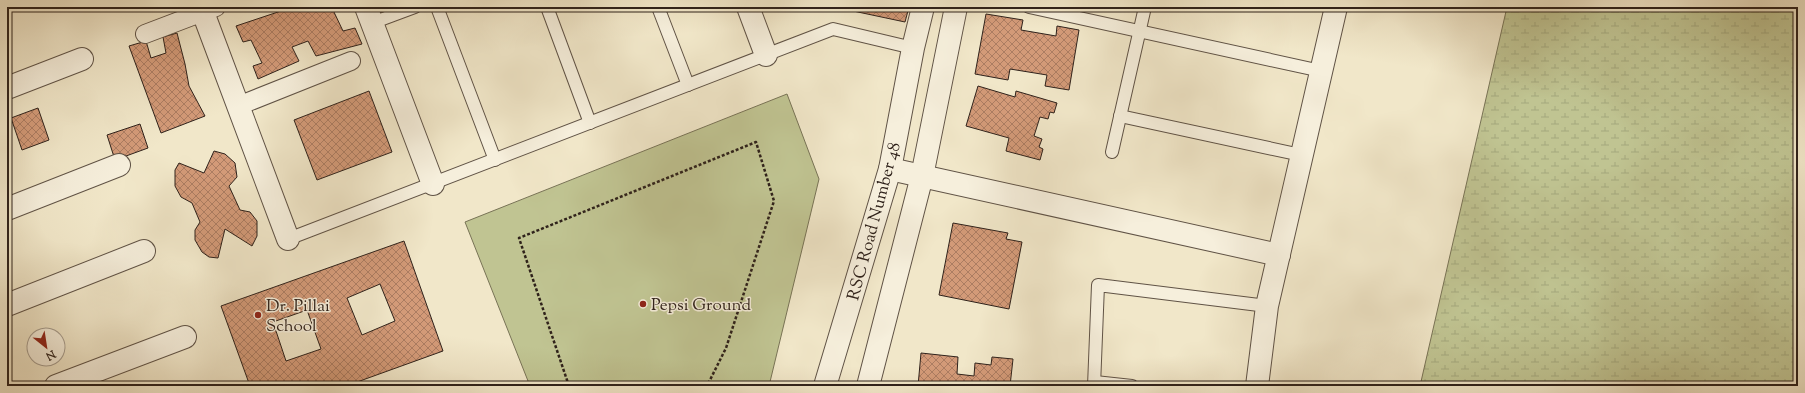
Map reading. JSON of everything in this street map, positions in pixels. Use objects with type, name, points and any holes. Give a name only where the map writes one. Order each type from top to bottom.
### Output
[{"type":"street","points":[[748,7],[766,55]]},
{"type":"street","name":"RSC Road Number 48","points":[[825,386],[890,169],[913,48],[923,7]]},
{"type":"street","name":"RSC Road Number 48","points":[[868,386],[922,176],[956,7]]},
{"type":"street","points":[[1257,386],[1267,306],[1336,7]]},
{"type":"street","points":[[145,34],[207,9],[238,106],[288,239]]},
{"type":"street","points":[[369,15],[432,184]]},
{"type":"street","points":[[7,88],[82,59]]},
{"type":"street","points":[[238,106],[351,61]]},
{"type":"street","points":[[7,209],[119,165]]},
{"type":"street","points":[[890,169],[1279,254]]},
{"type":"street","points":[[7,305],[144,251]]},
{"type":"street","points":[[56,386],[185,337]]},
{"type":"lane","points":[[369,15],[414,7]]},
{"type":"lane","points":[[437,7],[495,160]]},
{"type":"lane","points":[[547,7],[590,123]]},
{"type":"lane","points":[[658,7],[688,85]]},
{"type":"lane","points":[[1029,7],[1321,71]]},
{"type":"lane","points":[[1112,152],[1145,7]]},
{"type":"lane","points":[[288,239],[833,29],[913,48]]},
{"type":"lane","points":[[1120,116],[1301,155]]},
{"type":"lane","points":[[1132,386],[1094,384],[1098,285],[1267,306]]},
{"type":"path","points":[[569,386],[519,238],[756,142],[774,201],[726,348],[707,386]]},
{"type":"green space","points":[[1507,7],[1798,7],[1798,386],[1420,386]]},
{"type":"green space","name":"Pepsi Ground","points":[[787,94],[819,179],[769,386],[530,386],[465,222]]},
{"type":"building","points":[[293,7],[340,7],[333,10],[343,31],[355,28],[362,44],[316,56],[308,41],[292,47],[299,61],[258,79],[253,66],[262,63],[251,40],[243,42],[236,26]]},
{"type":"building","points":[[909,7],[905,22],[839,8]]},
{"type":"building","points":[[986,14],[1023,20],[1021,30],[1056,36],[1057,26],[1079,30],[1069,90],[1045,86],[1047,75],[1010,69],[1008,80],[975,74]]},
{"type":"building","points":[[177,33],[189,86],[205,116],[161,133],[129,46],[146,41],[151,58],[166,53],[163,37]]},
{"type":"building","points":[[978,86],[1015,97],[1016,91],[1057,103],[1054,113],[1050,112],[1048,119],[1040,117],[1034,136],[1042,139],[1039,147],[1043,149],[1040,160],[1006,151],[1009,138],[966,126]]},
{"type":"building","points":[[369,91],[392,152],[317,180],[294,120]]},
{"type":"building","points":[[38,108],[49,140],[22,150],[11,118]]},
{"type":"building","points":[[140,124],[148,148],[115,160],[107,135]]},
{"type":"building","points":[[214,151],[225,154],[235,163],[237,177],[229,186],[240,210],[250,212],[257,221],[257,236],[252,246],[225,229],[218,258],[209,257],[202,252],[195,240],[195,230],[200,222],[192,203],[181,197],[175,186],[175,170],[179,163],[204,173]]},
{"type":"building","points":[[953,223],[1008,233],[1006,239],[1022,242],[1009,309],[939,295]]},
{"type":"building","name":"Dr. Pillai School","points":[[404,241],[443,351],[346,386],[250,386],[221,306]],"holes":[[[380,284],[395,321],[362,335],[347,298]],[[307,310],[321,349],[286,361],[273,322]]]},
{"type":"building","points":[[921,353],[958,357],[957,374],[974,376],[975,363],[991,365],[992,357],[1013,359],[1010,386],[918,386]]},
{"type":"place","name":"Pepsi Ground","points":[[643,304]]},
{"type":"place","name":"Dr. Pillai School","points":[[258,315]]}]
